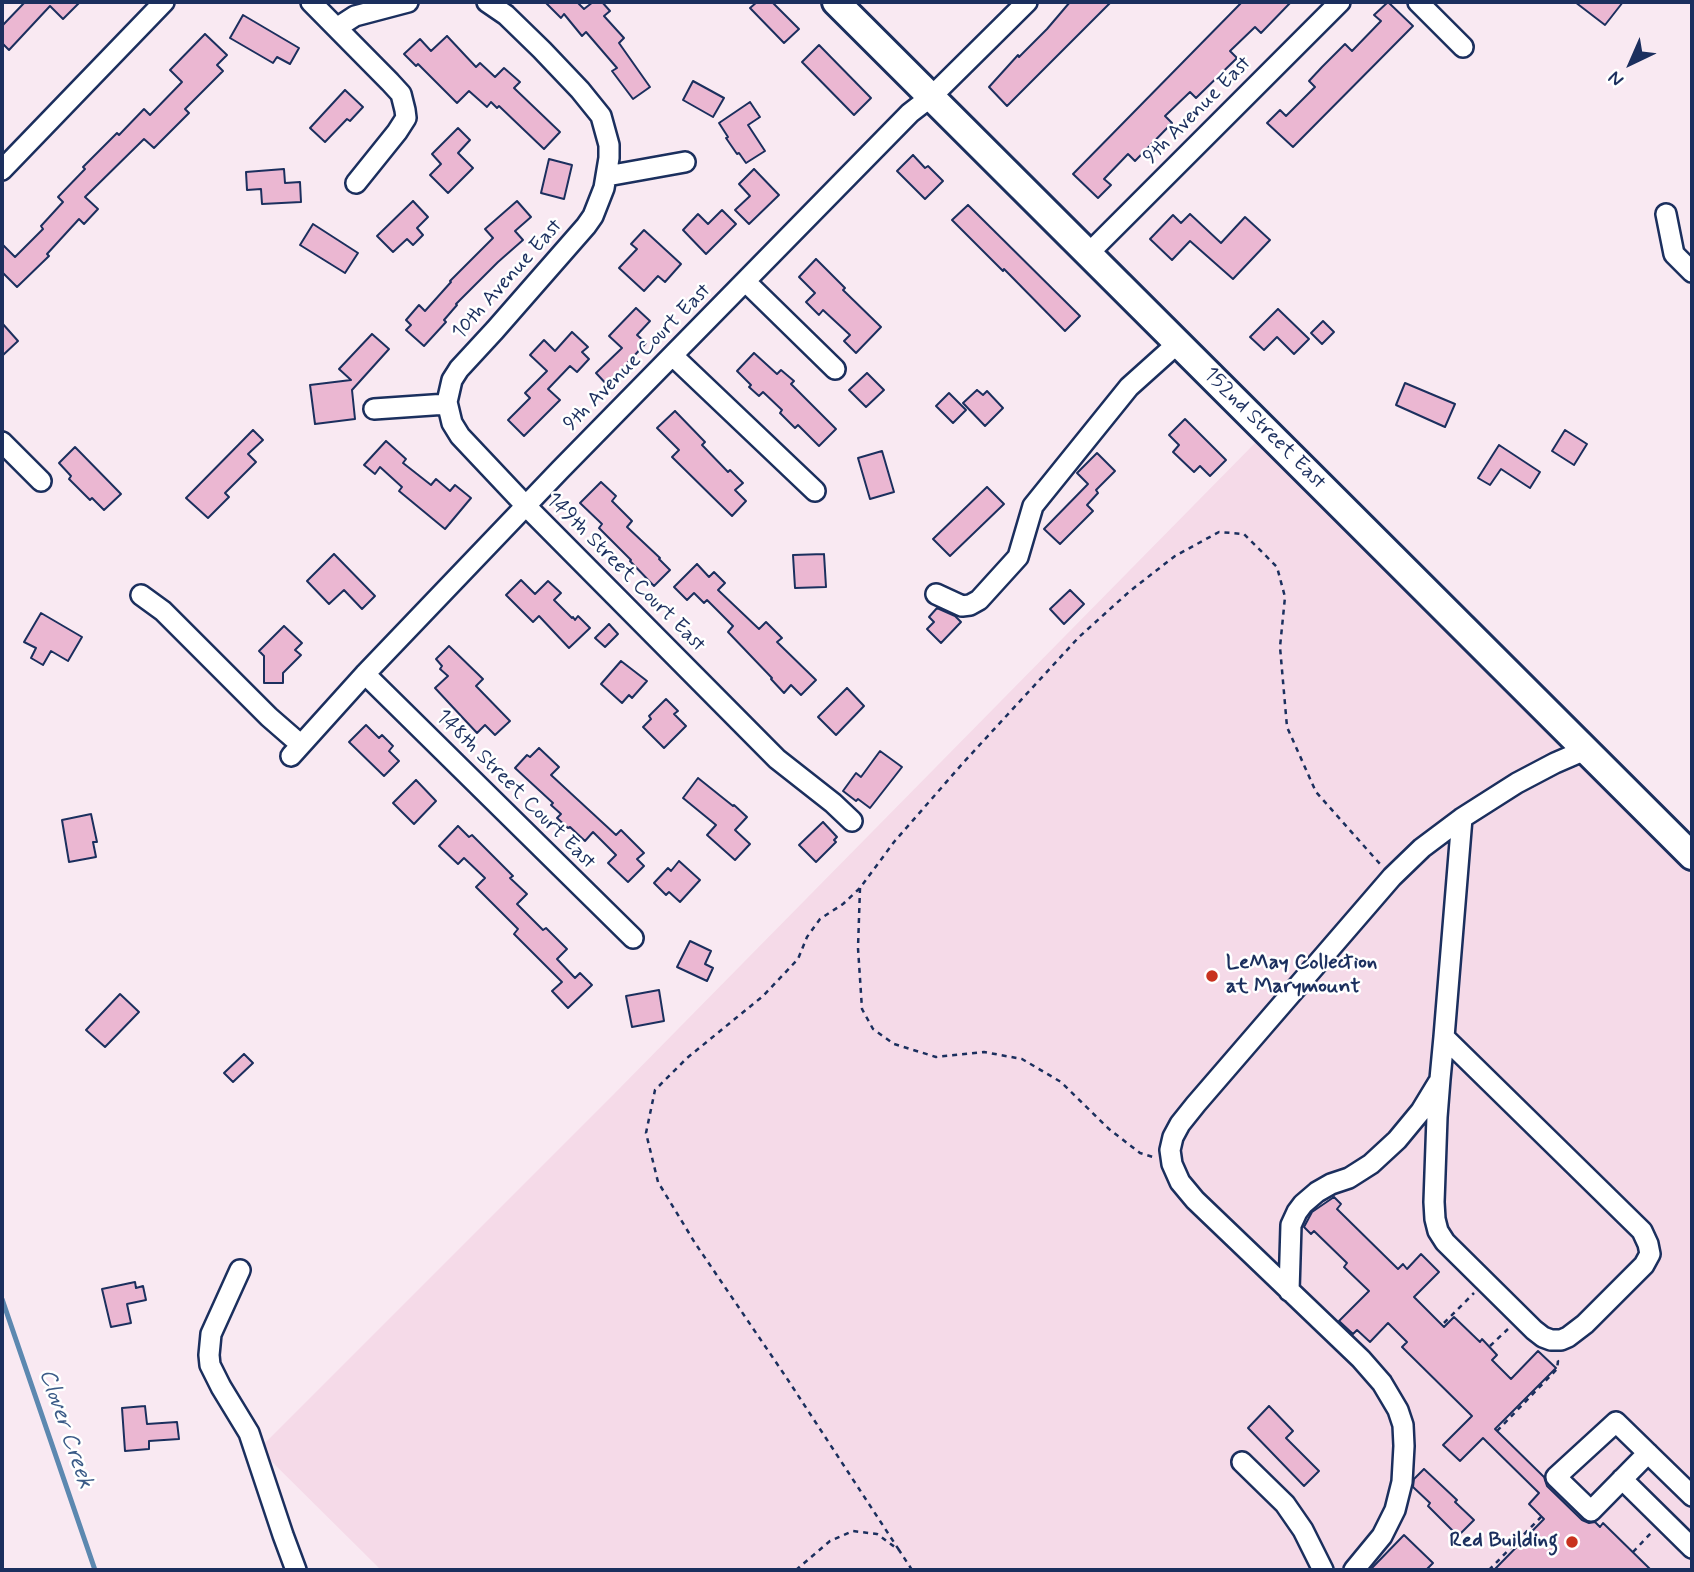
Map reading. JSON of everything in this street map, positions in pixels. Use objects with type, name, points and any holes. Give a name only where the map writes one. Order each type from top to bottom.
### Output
[{"type":"main road","name":"152nd Street East","points":[[836,2],[1692,856]]},
{"type":"street","points":[[2,170],[164,2]]},
{"type":"street","points":[[311,2],[401,94],[405,110],[406,118],[397,132],[356,183]]},
{"type":"street","points":[[338,27],[355,16],[408,2]]},
{"type":"street","name":"10th Avenue East","points":[[448,409],[452,380],[459,369],[586,226],[593,216],[607,176],[609,145],[601,116],[542,50],[506,15],[487,2]]},
{"type":"street","name":"9th Avenue Court East","points":[[141,595],[163,611],[268,717],[295,750],[526,506],[910,113],[932,96],[1027,2]]},
{"type":"street","name":"9th Avenue East","points":[[1089,253],[1340,2]]},
{"type":"street","points":[[1418,2],[1463,47]]},
{"type":"street","points":[[607,176],[685,162]]},
{"type":"street","points":[[1665,214],[1674,254],[1692,272]]},
{"type":"street","points":[[746,282],[835,369]]},
{"type":"street","points":[[936,594],[962,606],[979,600],[1018,557],[1033,506],[1129,387],[1178,343]]},
{"type":"street","points":[[673,356],[815,491]]},
{"type":"street","points":[[373,409],[448,409]]},
{"type":"street","name":"149th Street Court East","points":[[448,409],[460,436],[526,506],[777,758],[852,821]]},
{"type":"street","points":[[2,442],[41,481]]},
{"type":"street","name":"148th Street Court East","points":[[365,674],[633,938]]},
{"type":"street","points":[[1354,1570],[1382,1536],[1395,1510],[1402,1482],[1404,1446],[1403,1425],[1398,1410],[1382,1383],[1361,1359],[1195,1200],[1180,1182],[1172,1164],[1170,1150],[1173,1137],[1180,1124],[1392,877],[1422,848],[1462,818],[1517,783],[1585,750]]},
{"type":"street","points":[[1444,1037],[1642,1231],[1648,1244],[1650,1254],[1644,1265],[1568,1338],[1551,1340],[1534,1330],[1445,1242],[1438,1231],[1434,1202],[1440,1079],[1462,818]]},
{"type":"street","points":[[1289,1291],[1291,1225],[1297,1212],[1317,1192],[1349,1178],[1371,1164],[1421,1111],[1440,1079]]},
{"type":"street","points":[[240,1270],[211,1334],[211,1365],[248,1433],[296,1570]]},
{"type":"street","points":[[1648,1453],[1591,1511],[1556,1477],[1616,1422],[1648,1453],[1692,1496]]},
{"type":"street","points":[[1242,1462],[1284,1504],[1303,1531],[1323,1570]]},
{"type":"street","points":[[1622,1479],[1692,1548]]},
{"type":"path","points":[[912,1570],[658,1182],[646,1133],[655,1090],[687,1059],[762,996],[798,960],[807,937],[820,919],[844,904],[860,888],[894,842],[954,773],[1079,637],[1130,591],[1175,556],[1219,532],[1244,534],[1277,567],[1284,597],[1280,647],[1287,727],[1316,792],[1392,877]]},
{"type":"path","points":[[860,888],[858,948],[862,1009],[873,1029],[894,1044],[936,1057],[984,1052],[1022,1059],[1061,1082],[1109,1129],[1140,1153],[1172,1164]]},
{"type":"path","points":[[1444,1323],[1485,1282]]},
{"type":"path","points":[[1490,1346],[1520,1316]]},
{"type":"path","points":[[1497,1431],[1557,1369],[1558,1361],[1550,1349],[1551,1340]]},
{"type":"path","points":[[1489,1570],[1542,1516]]},
{"type":"path","points":[[1633,1552],[1658,1526]]},
{"type":"path","points":[[796,1570],[830,1541],[853,1531],[877,1534],[899,1550]]},
{"type":"shaded area","name":"LeMay Collection at Marymount","points":[[1269,433],[1692,856],[1692,1570],[381,1570],[259,1449],[613,1095],[1257,441]]},
{"type":"building","points":[[25,2],[80,2],[63,19],[50,6],[9,50],[2,43],[2,26]]},
{"type":"building","points":[[545,2],[577,2],[584,9],[593,2],[602,2],[610,11],[604,16],[624,38],[619,43],[650,87],[633,99],[612,71],[617,68],[586,32],[582,36],[564,14],[561,18]]},
{"type":"building","points":[[757,2],[772,2],[799,29],[784,43],[750,8]]},
{"type":"building","points":[[1070,2],[1111,2],[1007,106],[989,87]]},
{"type":"building","points":[[1242,2],[1291,2],[1261,33],[1255,27],[1230,51],[1237,58],[1196,98],[1190,92],[1165,116],[1172,123],[1135,161],[1128,154],[1104,179],[1111,185],[1098,198],[1073,174]]},
{"type":"building","points":[[1388,2],[1413,26],[1293,147],[1267,123],[1280,110],[1286,116],[1315,87],[1309,81],[1345,44],[1352,51],[1381,21],[1374,15]]},
{"type":"building","points":[[1575,2],[1623,2],[1605,25]]},
{"type":"building","points":[[243,15],[299,48],[290,64],[277,57],[273,63],[230,38]]},
{"type":"building","points":[[205,34],[227,55],[217,65],[223,71],[185,109],[189,113],[154,148],[144,139],[85,197],[98,209],[84,224],[79,219],[47,254],[49,256],[17,287],[2,272],[2,244],[15,257],[43,229],[41,226],[63,202],[58,197],[85,169],[83,167],[144,109],[150,115],[182,82],[170,70]]},
{"type":"building","points":[[447,36],[476,67],[480,63],[495,77],[504,68],[520,82],[514,88],[560,132],[544,149],[499,106],[497,108],[491,102],[487,107],[469,91],[457,103],[418,64],[416,66],[404,54],[420,39],[431,51]]},
{"type":"building","points":[[819,45],[871,98],[854,115],[802,62]]},
{"type":"building","points":[[693,81],[724,98],[713,117],[683,100]]},
{"type":"building","points":[[345,90],[363,107],[325,142],[310,128]]},
{"type":"building","points":[[750,102],[760,117],[748,125],[765,151],[746,163],[726,138],[728,137],[719,123]]},
{"type":"building","points":[[458,128],[470,140],[458,153],[473,168],[448,193],[430,175],[441,164],[432,154]]},
{"type":"building","points":[[913,155],[943,181],[925,199],[897,171]]},
{"type":"building","points":[[549,159],[572,165],[564,199],[541,193]]},
{"type":"building","points":[[284,169],[285,183],[300,182],[301,202],[262,204],[261,189],[247,190],[246,172]]},
{"type":"building","points":[[754,169],[779,195],[749,224],[735,210],[750,196],[739,184]]},
{"type":"building","points":[[413,201],[428,217],[417,228],[423,235],[413,245],[407,239],[393,252],[377,236]]},
{"type":"building","points":[[517,201],[531,217],[515,231],[523,240],[456,304],[444,320],[446,322],[424,346],[406,330],[411,325],[406,320],[419,305],[425,311],[450,281],[493,238],[485,229]]},
{"type":"building","points":[[968,205],[1080,316],[1065,331],[952,220]]},
{"type":"building","points":[[722,210],[736,224],[706,254],[683,230],[698,214],[708,224]]},
{"type":"building","points":[[1190,214],[1221,243],[1245,217],[1270,240],[1233,279],[1190,241],[1172,260],[1150,239],[1173,215],[1181,223]]},
{"type":"building","points":[[313,224],[358,253],[345,273],[300,245]]},
{"type":"building","points":[[644,230],[681,264],[665,282],[658,276],[644,291],[619,268],[637,249],[631,244]]},
{"type":"building","points":[[816,259],[881,327],[856,353],[844,341],[850,335],[823,310],[819,315],[806,302],[815,293],[799,277]]},
{"type":"building","points":[[636,308],[650,321],[637,335],[646,343],[621,370],[624,374],[610,388],[596,373],[622,348],[609,336]]},
{"type":"building","points":[[1278,309],[1309,339],[1294,354],[1277,337],[1264,350],[1250,337]]},
{"type":"building","points":[[1323,321],[1334,332],[1322,344],[1311,333]]},
{"type":"building","points":[[2,323],[18,341],[2,356]]},
{"type":"building","points":[[572,332],[588,347],[582,352],[589,359],[577,372],[570,366],[548,389],[560,400],[524,436],[508,420],[530,398],[525,393],[547,371],[530,355],[544,340],[555,351]]},
{"type":"building","points":[[372,334],[389,349],[352,390],[355,419],[315,424],[310,385],[351,380],[339,369]]},
{"type":"building","points":[[754,353],[777,374],[781,370],[794,381],[791,384],[836,429],[819,446],[798,425],[795,428],[780,413],[782,410],[763,392],[759,396],[749,387],[751,385],[737,371]]},
{"type":"building","points":[[867,373],[884,390],[866,407],[849,390]]},
{"type":"building","points":[[1405,383],[1455,404],[1445,427],[1396,405]]},
{"type":"building","points":[[977,390],[983,395],[987,391],[1003,408],[985,426],[963,403]]},
{"type":"building","points":[[949,393],[966,410],[953,423],[936,406]]},
{"type":"building","points":[[675,411],[705,442],[702,445],[728,472],[730,470],[743,483],[735,490],[746,501],[732,516],[672,457],[679,450],[657,428]]},
{"type":"building","points":[[1185,419],[1226,460],[1210,476],[1200,466],[1194,472],[1173,452],[1179,445],[1169,435]]},
{"type":"building","points":[[253,430],[263,440],[248,454],[256,462],[225,493],[229,497],[208,518],[186,498]]},
{"type":"building","points":[[1565,430],[1587,444],[1574,465],[1552,451]]},
{"type":"building","points":[[386,441],[406,459],[403,463],[431,485],[436,479],[450,491],[455,485],[471,498],[445,529],[399,491],[402,487],[380,467],[375,474],[364,465]]},
{"type":"building","points":[[1499,445],[1540,472],[1530,488],[1501,469],[1490,485],[1478,478]]},
{"type":"building","points":[[75,447],[121,494],[104,510],[69,479],[71,476],[59,463]]},
{"type":"building","points":[[882,451],[894,492],[870,499],[858,458]]},
{"type":"building","points":[[1097,453],[1115,471],[1096,490],[1098,493],[1087,505],[1093,511],[1060,544],[1044,529],[1088,484],[1077,473]]},
{"type":"building","points":[[601,482],[616,496],[612,501],[632,521],[627,527],[670,570],[654,586],[599,528],[602,524],[580,503]]},
{"type":"building","points":[[987,487],[1004,504],[950,556],[933,539]]},
{"type":"building","points":[[334,554],[375,596],[362,609],[344,590],[329,604],[307,581]]},
{"type":"building","points":[[824,554],[826,587],[795,588],[793,555]]},
{"type":"building","points":[[697,564],[709,577],[714,572],[725,583],[718,590],[759,629],[766,622],[782,638],[777,642],[816,680],[801,695],[791,685],[784,693],[728,632],[733,626],[707,600],[704,603],[694,593],[687,600],[674,587]]},
{"type":"building","points":[[521,580],[535,594],[548,581],[561,593],[554,600],[572,618],[575,620],[578,616],[590,628],[569,648],[539,616],[533,622],[506,595]]},
{"type":"building","points":[[1070,590],[1084,604],[1064,624],[1050,609]]},
{"type":"building","points":[[937,608],[955,616],[961,622],[941,643],[927,629],[934,622],[929,617]]},
{"type":"building","points":[[41,613],[82,637],[68,661],[51,651],[43,665],[31,658],[36,648],[24,642]]},
{"type":"building","points":[[609,624],[618,634],[605,647],[595,638]]},
{"type":"building","points":[[284,626],[302,643],[295,650],[301,655],[283,673],[283,683],[264,683],[264,656],[259,651]]},
{"type":"building","points":[[449,646],[483,679],[476,686],[510,721],[495,735],[485,725],[477,733],[435,688],[448,676],[440,669],[442,666],[436,659]]},
{"type":"building","points":[[621,661],[647,681],[632,698],[629,695],[622,703],[601,684]]},
{"type":"building","points":[[847,688],[864,706],[836,735],[818,717]]},
{"type":"building","points":[[666,699],[678,711],[674,714],[686,726],[664,748],[643,727],[651,719],[649,716]]},
{"type":"building","points":[[366,725],[379,738],[382,735],[393,746],[389,751],[399,761],[384,776],[349,742]]},
{"type":"building","points":[[539,748],[559,767],[551,775],[616,835],[621,830],[644,853],[637,859],[644,866],[628,882],[608,863],[616,855],[593,832],[585,841],[568,828],[557,818],[561,814],[551,805],[553,803],[515,768],[527,755],[530,757]]},
{"type":"building","points":[[880,751],[902,767],[870,808],[843,791],[856,773],[861,777]]},
{"type":"building","points":[[698,778],[747,817],[735,830],[750,844],[735,860],[707,835],[716,825],[683,798]]},
{"type":"building","points":[[416,780],[436,801],[414,824],[393,803]]},
{"type":"building","points":[[91,814],[97,842],[93,842],[96,857],[69,862],[62,820]]},
{"type":"building","points":[[823,822],[837,837],[834,840],[836,842],[816,862],[799,845]]},
{"type":"building","points":[[458,826],[469,837],[472,835],[527,894],[517,904],[567,949],[557,959],[575,978],[580,973],[592,985],[568,1008],[552,991],[562,982],[514,934],[518,929],[476,887],[485,878],[464,858],[458,864],[439,846]]},
{"type":"building","points":[[679,861],[700,880],[680,902],[669,892],[666,895],[654,883],[668,868],[671,871]]},
{"type":"building","points":[[690,941],[711,951],[705,964],[713,968],[707,981],[677,967]]},
{"type":"building","points":[[659,990],[664,1021],[632,1027],[626,996]]},
{"type":"building","points":[[120,994],[139,1012],[105,1047],[86,1030]]},
{"type":"building","points":[[244,1054],[253,1063],[233,1082],[224,1073]]},
{"type":"building","points":[[1334,1197],[1341,1204],[1337,1209],[1398,1269],[1403,1264],[1407,1269],[1421,1254],[1439,1272],[1414,1297],[1444,1327],[1454,1317],[1480,1342],[1482,1339],[1497,1355],[1492,1360],[1511,1379],[1538,1351],[1556,1368],[1495,1429],[1544,1477],[1547,1486],[1582,1520],[1595,1522],[1600,1527],[1603,1523],[1651,1570],[1494,1570],[1544,1519],[1529,1504],[1539,1493],[1483,1438],[1460,1461],[1443,1445],[1472,1416],[1402,1347],[1407,1342],[1388,1323],[1370,1342],[1357,1330],[1353,1334],[1339,1321],[1369,1291],[1344,1267],[1347,1263],[1314,1231],[1311,1234],[1304,1227],[1312,1212]]},
{"type":"building","points":[[135,1282],[136,1288],[143,1286],[146,1300],[127,1304],[131,1323],[111,1327],[102,1289]]},
{"type":"building","points":[[145,1406],[147,1424],[177,1422],[179,1439],[149,1441],[149,1449],[125,1451],[122,1408]]},
{"type":"building","points":[[1269,1406],[1293,1431],[1286,1438],[1319,1471],[1304,1486],[1248,1428]]},
{"type":"building","points":[[1424,1469],[1474,1520],[1458,1536],[1413,1487],[1414,1479]]},
{"type":"building","points":[[1404,1535],[1433,1563],[1426,1570],[1370,1570]]},
{"type":"waterway","name":"Clover Creek","points":[[2,1299],[95,1570]]},
{"type":"place","name":"LeMay Collection at Marymount","points":[[1212,976]]},
{"type":"place","name":"Red Building","points":[[1572,1542]]}]
